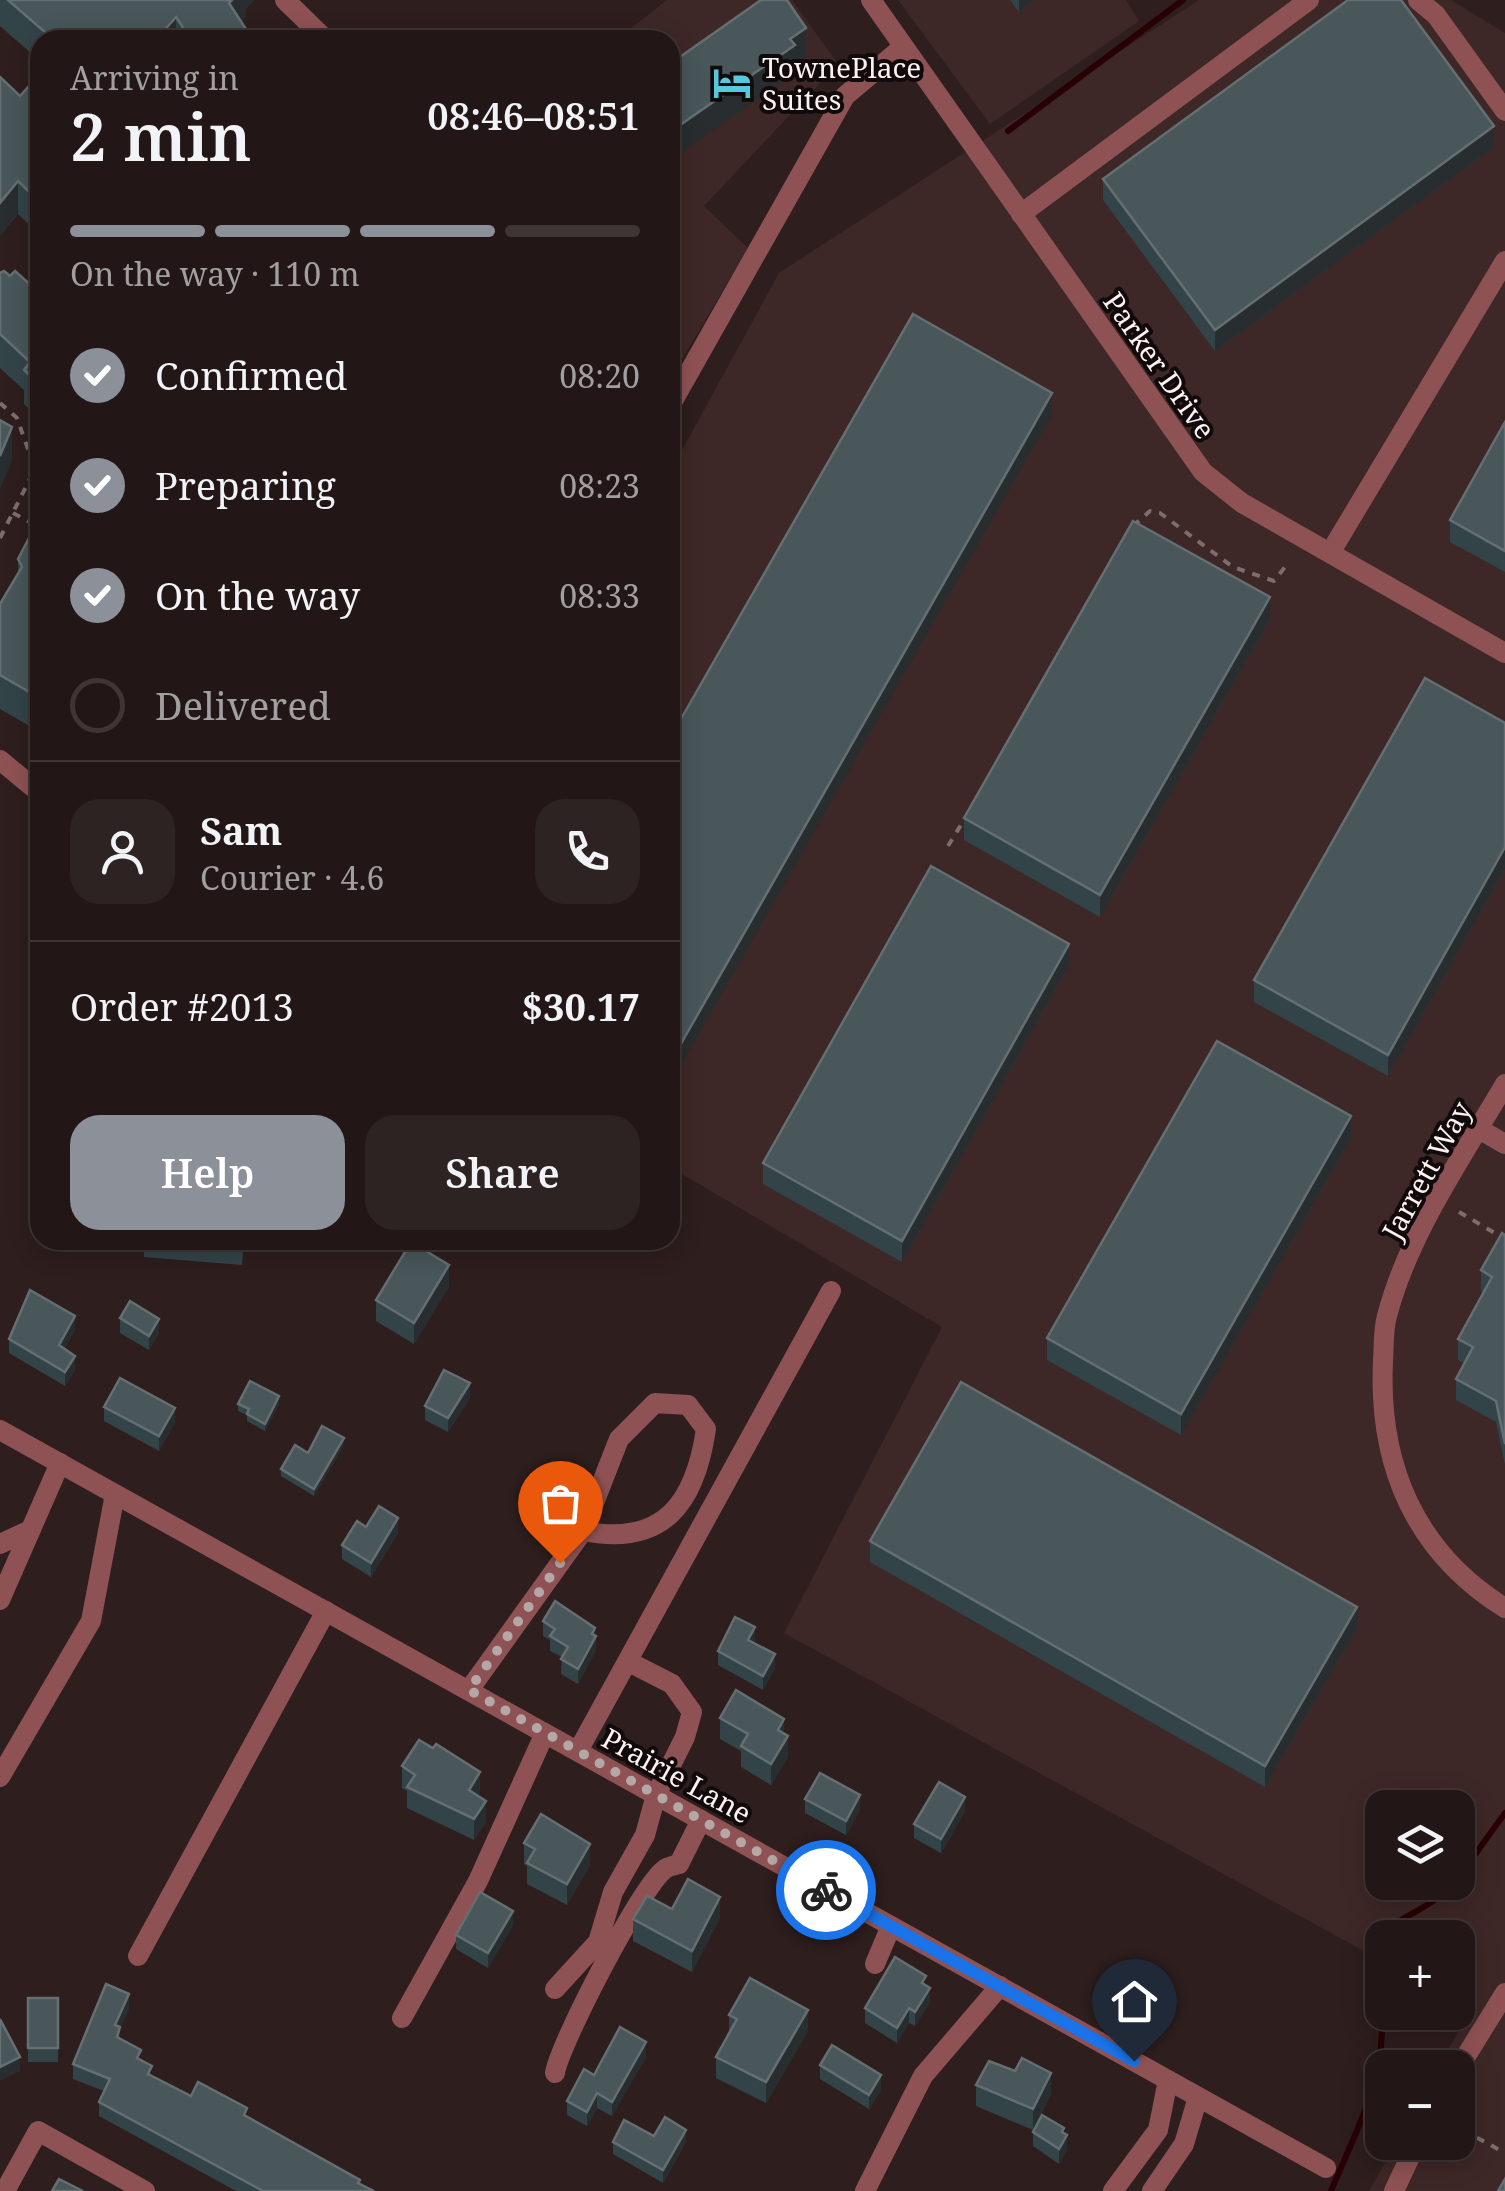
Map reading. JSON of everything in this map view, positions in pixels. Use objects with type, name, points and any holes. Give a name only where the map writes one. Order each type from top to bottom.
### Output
[{"type":"street","points":[[285,0],[316,30]]},
{"type":"street","name":"Parker Drive","points":[[870,0],[1202,472],[1242,502],[1505,653]]},
{"type":"street","points":[[1020,214],[1309,0]]},
{"type":"street","points":[[1418,0],[1436,15],[1505,111]]},
{"type":"street","points":[[680,388],[845,96],[903,47]]},
{"type":"street","points":[[1330,553],[1505,261]]},
{"type":"street","points":[[0,760],[30,785]]},
{"type":"street","name":"Jarrett Way","points":[[1505,1084],[1419,1231],[1386,1318],[1381,1402],[1396,1481],[1415,1517],[1443,1557],[1478,1591],[1505,1608]]},
{"type":"street","points":[[1479,1128],[1505,1144]]},
{"type":"street","points":[[578,1752],[832,1291]]},
{"type":"street","points":[[469,1690],[583,1531],[619,1439],[655,1403],[688,1405],[706,1429],[701,1463],[676,1510],[644,1534],[612,1537],[583,1531]]},
{"type":"street","name":"Prairie Lane","points":[[0,1430],[1326,2168]]},
{"type":"street","points":[[0,1600],[60,1463]]},
{"type":"street","points":[[0,1777],[92,1620],[115,1494]]},
{"type":"street","points":[[0,1544],[28,1530]]},
{"type":"street","points":[[138,1956],[326,1611]]},
{"type":"street","points":[[556,1990],[598,1942],[612,1892],[645,1835],[656,1795],[685,1737],[692,1712],[672,1684],[629,1662]]},
{"type":"street","points":[[402,2018],[478,1881],[545,1733]]},
{"type":"street","points":[[555,2074],[567,2035],[636,1912],[665,1869],[679,1864],[701,1820]]},
{"type":"street","points":[[874,1964],[890,1926]]},
{"type":"street","points":[[864,2191],[923,2076],[1000,1986]]},
{"type":"street","points":[[1470,2050],[1505,1993]]},
{"type":"street","points":[[1114,2191],[1158,2130],[1168,2080]]},
{"type":"street","points":[[1152,2191],[1184,2144],[1198,2097]]},
{"type":"street","points":[[5,2191],[38,2131],[145,2191]]},
{"type":"street","points":[[1394,2191],[1409,2160]]},
{"type":"path","points":[[0,403],[17,418],[30,450]]},
{"type":"path","points":[[0,538],[30,481]]},
{"type":"path","points":[[1124,541],[1150,511],[1175,522],[1233,567],[1274,581],[1285,567]]},
{"type":"path","points":[[12,513],[30,522]]},
{"type":"path","points":[[948,846],[965,819]]},
{"type":"path","points":[[1459,1212],[1505,1238]]},
{"type":"path","points":[[1475,2136],[1505,2153]]},
{"type":"shaded area","points":[[667,0],[792,0],[838,64],[704,206],[748,248],[680,363],[680,30],[629,30]]},
{"type":"shaded area","points":[[898,0],[1126,0],[1139,21],[990,124]]},
{"type":"shaded area","points":[[1199,0],[1451,0],[1505,33],[1505,2191],[1369,2191],[1386,2160],[1475,2160],[1475,2050],[1448,2050],[1459,2030],[1475,2030],[1475,1920],[1365,1920],[1365,1952],[784,1633],[942,1327],[680,1173],[680,454],[779,273]]},
{"type":"building","points":[[8,0],[232,0],[229,3],[247,30],[184,30],[176,17],[165,30],[42,30]]},
{"type":"building","points":[[761,0],[787,0],[806,28],[790,39],[795,45],[680,125],[680,57]]},
{"type":"building","points":[[1348,0],[1401,0],[1494,126],[1215,330],[1103,179]]},
{"type":"building","points":[[0,77],[20,96],[30,85],[30,192],[18,181],[0,203]]},
{"type":"building","points":[[4,271],[10,276],[15,271],[30,284],[30,362],[0,334],[0,273]]},
{"type":"building","points":[[913,314],[1052,393],[680,1045],[680,721]]},
{"type":"building","points":[[0,420],[12,427],[0,456]]},
{"type":"building","points":[[1505,422],[1505,551],[1450,520]]},
{"type":"building","points":[[1133,521],[1270,597],[1100,895],[964,818]]},
{"type":"building","points":[[30,536],[30,692],[0,675],[0,604],[22,567],[18,559]]},
{"type":"building","points":[[1425,678],[1505,723],[1505,847],[1388,1055],[1254,980]]},
{"type":"building","points":[[931,866],[1069,944],[902,1241],[763,1163]]},
{"type":"building","points":[[1217,1041],[1351,1116],[1181,1414],[1047,1338]]},
{"type":"building","points":[[1502,1233],[1505,1444],[1496,1401],[1456,1379],[1473,1347],[1458,1339],[1492,1277],[1481,1270]]},
{"type":"building","points":[[406,1250],[424,1250],[449,1265],[414,1323],[376,1300]]},
{"type":"building","points":[[30,1290],[75,1316],[59,1345],[75,1356],[65,1372],[9,1339]]},
{"type":"building","points":[[130,1301],[159,1319],[149,1336],[120,1318]]},
{"type":"building","points":[[444,1370],[470,1383],[448,1418],[425,1406]]},
{"type":"building","points":[[120,1378],[175,1408],[159,1436],[104,1407]]},
{"type":"building","points":[[250,1381],[279,1396],[265,1424],[238,1404]]},
{"type":"building","points":[[961,1382],[1357,1607],[1265,1766],[870,1541]]},
{"type":"building","points":[[322,1426],[344,1438],[314,1489],[281,1469],[295,1445],[308,1453]]},
{"type":"building","points":[[379,1506],[398,1518],[371,1563],[342,1545],[357,1521],[366,1527]]},
{"type":"building","points":[[555,1601],[595,1628],[592,1634],[596,1636],[578,1669],[561,1659],[568,1647],[550,1636],[555,1629],[543,1621]]},
{"type":"building","points":[[735,1617],[755,1627],[748,1640],[775,1654],[763,1676],[718,1651]]},
{"type":"building","points":[[736,1690],[784,1719],[778,1730],[788,1736],[771,1764],[741,1746],[748,1734],[720,1718]]},
{"type":"building","points":[[419,1740],[433,1748],[436,1744],[480,1772],[469,1790],[486,1801],[474,1819],[407,1787],[415,1775],[402,1766]]},
{"type":"building","points":[[820,1773],[860,1795],[846,1821],[805,1799]]},
{"type":"building","points":[[939,1782],[965,1797],[941,1839],[914,1824]]},
{"type":"building","points":[[541,1814],[590,1844],[567,1884],[527,1863],[535,1849],[524,1843]]},
{"type":"building","points":[[688,1879],[720,1897],[692,1951],[633,1919],[647,1896],[672,1909]]},
{"type":"building","points":[[480,1892],[513,1911],[488,1953],[456,1935]]},
{"type":"building","points":[[895,1957],[926,1976],[922,1983],[930,1988],[915,2012],[909,2008],[897,2028],[865,2008]]},
{"type":"building","points":[[750,1978],[808,2010],[766,2082],[716,2057],[737,2019],[729,2015]]},
{"type":"building","points":[[106,1984],[129,1994],[115,2025],[120,2027],[117,2037],[141,2050],[137,2058],[152,2066],[148,2074],[191,2096],[198,2082],[247,2108],[244,2115],[374,2191],[263,2191],[99,2102],[110,2079],[73,2064]]},
{"type":"building","points":[[28,1998],[58,1998],[58,2048],[28,2048]]},
{"type":"building","points":[[0,2019],[20,2057],[0,2067]]},
{"type":"building","points":[[620,2027],[646,2042],[612,2102],[597,2093],[587,2112],[567,2101],[584,2069],[594,2075]]},
{"type":"building","points":[[832,2045],[881,2075],[869,2095],[820,2065]]},
{"type":"building","points":[[1022,2058],[1051,2073],[1033,2109],[976,2085],[989,2061],[1015,2071]]},
{"type":"building","points":[[1042,2115],[1064,2128],[1062,2132],[1067,2135],[1059,2149],[1033,2132]]},
{"type":"building","points":[[665,2117],[686,2130],[663,2170],[613,2142],[624,2120],[654,2136]]},
{"type":"building","points":[[59,2179],[83,2191],[52,2191]]},
{"type":"waterway","points":[[1008,131],[1183,0]]},
{"type":"waterway","points":[[1475,1854],[1505,1813]]},
{"type":"waterway","points":[[1331,2191],[1377,2073],[1382,2031],[1371,1974],[1372,1952],[1382,1934],[1434,1900]]},
{"type":"way so far","points":[[560,1563],[469,1690],[826,1890]]},
{"type":"place","name":"TownePlace Suites","points":[[732,83]]},
{"type":"route","points":[[826,1890],[1134,2061]]}]
